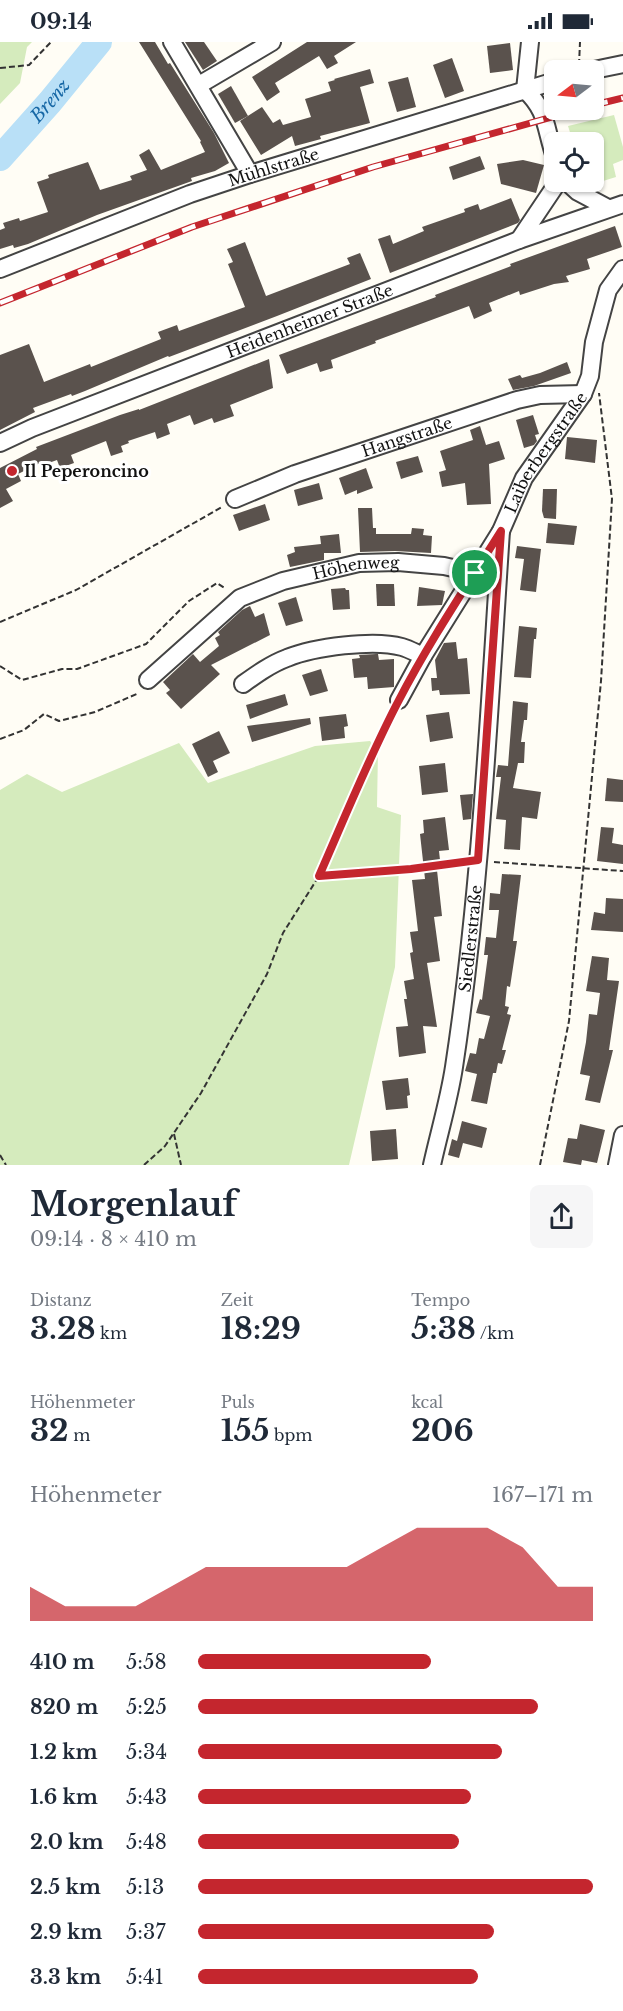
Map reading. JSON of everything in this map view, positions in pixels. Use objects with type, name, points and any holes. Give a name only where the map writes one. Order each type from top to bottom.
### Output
[{"type":"street","points":[[172,42],[250,174]]},
{"type":"street","points":[[199,85],[272,42]]},
{"type":"street","points":[[530,42],[525,90],[537,100],[548,132]]},
{"type":"street","points":[[604,68],[623,64]]},
{"type":"street","name":"Mühlstraße","points":[[0,269],[189,194],[544,84]]},
{"type":"street","points":[[519,240],[551,192]]},
{"type":"street","points":[[578,192],[616,206]]},
{"type":"street","name":"Heidenheimer Straße","points":[[0,443],[43,424],[519,240],[616,206]]},
{"type":"street","name":"Laiberbergstraße","points":[[399,700],[423,656],[501,531],[524,478],[583,394],[590,376],[594,342],[608,290],[623,269]]},
{"type":"street","name":"Hangstraße","points":[[235,499],[295,474],[517,400],[540,395],[583,394]]},
{"type":"street","name":"Siedlerstraße","points":[[432,1165],[453,1070],[470,947],[501,531]]},
{"type":"street","name":"Höhenweg","points":[[148,680],[240,598],[283,581],[358,563],[398,562],[444,566],[475,573]]},
{"type":"street","points":[[243,684],[288,657],[345,645],[374,644],[401,647],[423,656]]},
{"type":"street","points":[[617,1165],[623,1135]]},
{"type":"path","points":[[0,68],[29,65],[51,42]]},
{"type":"path","points":[[579,60],[580,42]]},
{"type":"path","points":[[540,1165],[569,1021],[601,681],[612,499],[600,394],[590,376]]},
{"type":"path","points":[[0,622],[76,590],[235,499]]},
{"type":"path","points":[[0,666],[22,680],[62,669],[77,669],[146,644],[189,601],[217,583]]},
{"type":"path","points":[[0,739],[24,730],[44,714],[59,721],[95,712],[138,694],[148,680]]},
{"type":"path","points":[[144,1165],[165,1146],[201,1093],[267,974],[283,933],[319,876],[372,755],[399,700]]},
{"type":"path","points":[[319,876],[411,869],[478,860],[623,870]]},
{"type":"path","points":[[174,1134],[181,1165]]},
{"type":"path","points":[[0,1155],[6,1165]]},
{"type":"green space","points":[[0,42],[32,42],[27,47],[20,83],[0,104]]},
{"type":"green space","points":[[614,115],[623,147],[623,160],[613,164],[616,177],[604,181],[604,132],[570,132],[568,126],[604,120],[604,117]]},
{"type":"green space","points":[[370,741],[378,751],[377,807],[401,815],[395,967],[349,1165],[0,1165],[0,790],[27,774],[62,792],[179,743],[208,783],[315,746]]},
{"type":"building","points":[[139,42],[155,42],[214,133],[229,163],[215,171],[191,178],[192,181],[97,215],[28,244],[0,249],[0,230],[5,228],[3,223],[19,218],[20,221],[48,212],[37,182],[49,178],[48,175],[88,162],[100,190],[132,180],[130,176],[147,170],[139,155],[149,149],[161,170],[205,152],[201,141]]},
{"type":"building","points":[[185,42],[204,42],[217,61],[203,70]]},
{"type":"building","points":[[307,42],[356,42],[334,56],[338,63],[327,69],[319,56],[275,83],[280,92],[267,101],[252,77]]},
{"type":"building","points":[[510,43],[513,70],[490,73],[487,46]]},
{"type":"building","points":[[452,58],[464,91],[445,98],[433,65]]},
{"type":"building","points":[[370,69],[374,83],[360,87],[370,123],[320,136],[321,139],[295,146],[292,136],[261,155],[240,121],[262,107],[273,123],[280,119],[283,125],[311,117],[305,99],[331,91],[328,82],[334,79]]},
{"type":"building","points":[[408,77],[416,107],[397,112],[388,82]]},
{"type":"building","points":[[231,86],[248,116],[235,123],[218,94]]},
{"type":"building","points":[[480,156],[485,169],[453,180],[449,167]]},
{"type":"building","points":[[523,160],[544,165],[536,193],[501,184],[497,164]]},
{"type":"building","points":[[511,198],[520,220],[518,223],[390,273],[378,239],[390,235],[393,244],[424,231],[422,227],[465,212],[464,209],[478,204],[480,210]]},
{"type":"building","points":[[615,226],[622,247],[587,259],[590,269],[566,276],[569,282],[554,284],[520,295],[519,291],[489,303],[492,311],[474,319],[469,306],[331,360],[333,368],[320,372],[317,363],[287,374],[279,355],[436,297],[435,295],[511,266],[510,264]]},
{"type":"building","points":[[245,242],[266,296],[350,264],[347,258],[360,253],[371,279],[168,356],[72,396],[71,394],[33,408],[35,412],[0,430],[0,355],[29,344],[44,382],[90,364],[91,367],[161,339],[158,332],[177,325],[179,331],[245,307],[228,264],[233,262],[227,249]]},
{"type":"building","points":[[269,359],[273,388],[230,405],[234,416],[214,423],[212,418],[194,425],[190,415],[167,424],[170,434],[157,439],[155,432],[128,441],[129,443],[121,446],[123,452],[111,456],[106,441],[71,455],[74,463],[60,468],[57,460],[43,465],[42,462],[18,474],[21,481],[6,489],[13,501],[0,508],[0,468],[37,449],[36,447]]},
{"type":"building","points":[[567,362],[571,373],[534,386],[513,390],[508,379],[540,373]]},
{"type":"building","points":[[533,415],[539,434],[535,435],[537,441],[534,445],[524,448],[516,420]]},
{"type":"building","points":[[480,426],[486,445],[499,441],[505,459],[489,464],[491,504],[467,505],[465,483],[442,487],[439,472],[446,470],[440,451],[473,440],[470,430]]},
{"type":"building","points":[[567,437],[597,440],[595,463],[565,459]]},
{"type":"building","points":[[418,456],[423,472],[401,479],[396,462]]},
{"type":"building","points":[[366,468],[373,488],[357,494],[357,490],[345,495],[339,478]]},
{"type":"building","points":[[319,483],[323,499],[298,506],[294,490]]},
{"type":"building","points":[[543,489],[557,489],[556,519],[544,518]]},
{"type":"building","points":[[265,504],[270,520],[239,531],[233,515]]},
{"type":"building","points":[[358,508],[372,508],[373,528],[376,528],[376,534],[411,534],[412,528],[424,529],[423,535],[432,536],[431,553],[360,552]]},
{"type":"building","points":[[548,523],[577,526],[574,545],[546,543]]},
{"type":"building","points":[[339,534],[341,553],[324,553],[324,560],[290,567],[287,555],[295,552],[294,547],[321,544],[320,536]]},
{"type":"building","points":[[517,546],[541,549],[536,592],[520,590],[524,559],[515,558]]},
{"type":"building","points":[[376,584],[394,584],[395,606],[377,606]]},
{"type":"building","points":[[419,587],[445,591],[442,605],[417,606]]},
{"type":"building","points":[[331,589],[349,590],[350,609],[333,610]]},
{"type":"building","points":[[296,597],[303,621],[286,626],[278,603]]},
{"type":"building","points":[[250,606],[255,617],[264,613],[270,635],[211,665],[220,674],[181,709],[166,693],[170,690],[163,682],[193,654],[200,662],[219,646],[215,638],[220,635],[218,632],[242,610]]},
{"type":"building","points":[[519,626],[537,628],[531,678],[514,677]]},
{"type":"building","points":[[456,642],[458,659],[467,658],[470,694],[440,695],[439,690],[432,691],[431,678],[437,678],[435,660],[444,643]]},
{"type":"building","points":[[378,654],[379,660],[394,659],[394,687],[368,689],[367,677],[354,678],[352,659],[360,658],[359,655]]},
{"type":"building","points":[[321,669],[328,691],[310,696],[302,675]]},
{"type":"building","points":[[285,694],[288,705],[250,719],[246,705]]},
{"type":"building","points":[[513,701],[528,703],[527,720],[524,720],[521,742],[525,742],[524,763],[518,763],[513,788],[541,792],[537,819],[522,817],[520,850],[504,849],[506,820],[496,819],[501,777],[496,777],[498,765],[508,766]]},
{"type":"building","points":[[449,712],[453,738],[430,742],[426,715]]},
{"type":"building","points":[[346,714],[348,726],[344,727],[345,738],[322,741],[319,717]]},
{"type":"building","points":[[310,718],[311,724],[252,742],[247,726]]},
{"type":"building","points":[[219,731],[230,753],[213,761],[218,772],[208,777],[192,744]]},
{"type":"building","points":[[445,763],[448,792],[422,795],[419,766]]},
{"type":"building","points":[[607,778],[623,780],[623,802],[605,801]]},
{"type":"building","points":[[473,794],[471,819],[463,820],[460,795]]},
{"type":"building","points":[[445,817],[449,850],[439,851],[440,860],[436,861],[442,916],[434,917],[440,961],[427,963],[437,1027],[423,1026],[426,1053],[399,1057],[396,1027],[408,1026],[404,981],[414,979],[410,932],[418,931],[412,880],[425,879],[420,834],[424,833],[423,820]]},
{"type":"building","points":[[601,827],[614,828],[612,843],[623,845],[623,864],[597,861]]},
{"type":"building","points":[[502,874],[521,875],[513,941],[517,941],[510,987],[507,986],[505,1006],[509,1007],[507,1014],[511,1015],[502,1050],[506,1050],[502,1064],[498,1063],[496,1073],[493,1073],[487,1104],[471,1101],[477,1074],[465,1071],[470,1053],[476,1054],[479,1038],[484,1039],[490,1016],[476,1013],[480,999],[482,1000],[488,955],[484,955],[486,937],[496,938],[499,910],[489,910],[490,893],[500,894]]},
{"type":"building","points":[[606,898],[623,899],[623,932],[591,930],[594,912],[605,914]]},
{"type":"building","points":[[592,956],[609,958],[607,980],[619,981],[609,1050],[613,1050],[600,1103],[585,1100],[590,1076],[580,1074],[589,1014],[597,1015],[600,993],[586,991]]},
{"type":"building","points":[[408,1078],[410,1095],[407,1096],[408,1108],[386,1110],[382,1081]]},
{"type":"building","points":[[462,1121],[487,1128],[482,1148],[463,1143],[459,1158],[448,1155],[452,1139],[457,1141]]},
{"type":"building","points":[[580,1124],[605,1130],[597,1163],[582,1160],[581,1165],[563,1162],[568,1138],[577,1139]]},
{"type":"building","points":[[396,1129],[398,1159],[372,1161],[370,1131]]},
{"type":"waterway","name":"Brenz","points":[[0,158],[99,42]]},
{"type":"railway","points":[[604,103],[623,98]]},
{"type":"railway","points":[[0,303],[192,227],[373,167],[544,119]]},
{"type":"place","name":"Il Peperoncino","points":[[12,471]]},
{"type":"route","points":[[501,531],[478,860],[411,869],[319,876],[372,755],[399,700],[423,656],[475,573],[501,531]]}]
